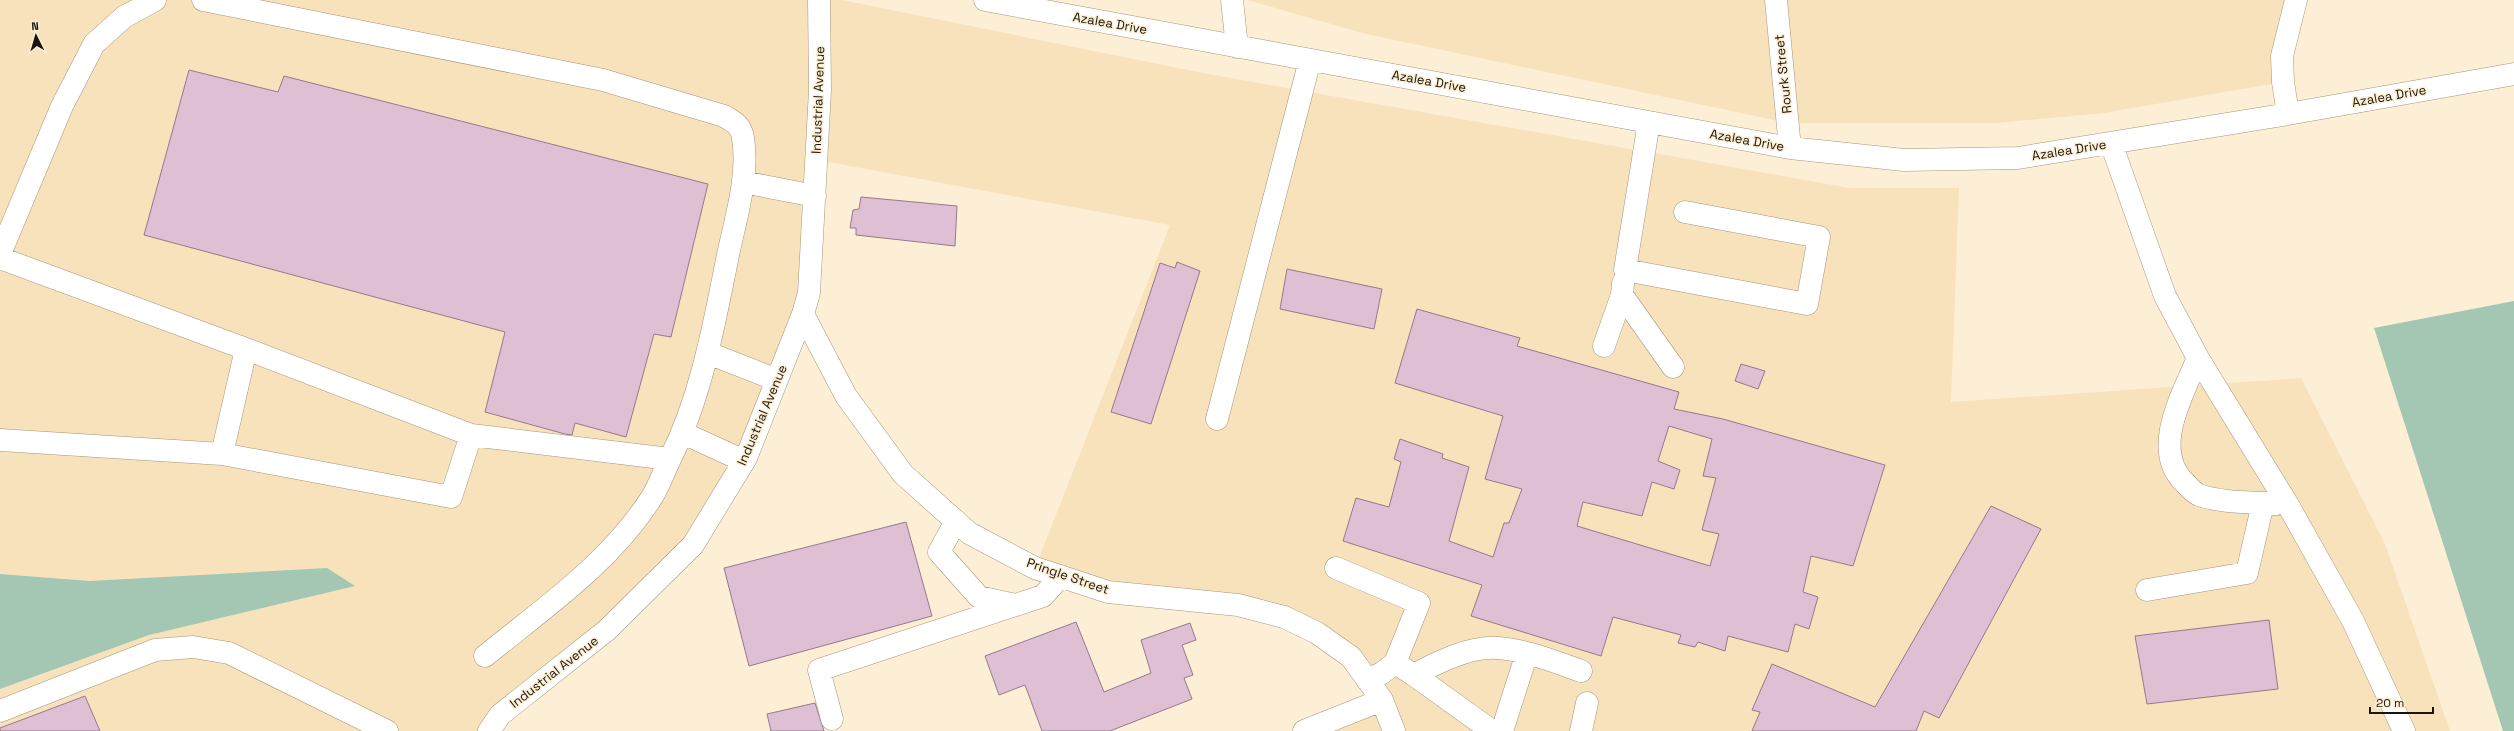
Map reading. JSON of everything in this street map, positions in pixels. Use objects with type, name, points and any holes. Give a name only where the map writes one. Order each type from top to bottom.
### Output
[{"type":"street","points":[[0,254],[62,106],[94,44],[124,17],[155,0]]},
{"type":"street","points":[[203,0],[603,80],[724,116],[738,124],[743,137],[743,182],[708,354],[682,433],[652,497],[618,542],[573,584],[485,656]]},
{"type":"street","name":"Industrial Avenue","points":[[489,731],[500,715],[607,630],[693,545],[744,461],[803,314],[809,294],[820,90],[819,0]]},
{"type":"street","name":"Azalea Drive","points":[[985,0],[1049,6],[1310,60],[1790,148],[1912,160],[2018,158],[2288,114],[2514,74]]},
{"type":"street","points":[[1232,0],[1237,46]]},
{"type":"street","name":"Rourk Street","points":[[1776,0],[1790,148]]},
{"type":"street","points":[[2288,114],[2283,82],[2282,56],[2296,0]]},
{"type":"street","points":[[1217,419],[1310,60]]},
{"type":"street","points":[[1604,346],[1622,295],[1650,122]]},
{"type":"street","points":[[2111,143],[2165,296],[2198,358],[2288,505],[2353,621],[2404,731]]},
{"type":"street","points":[[743,182],[815,196]]},
{"type":"street","points":[[1625,270],[1807,304],[1819,237],[1685,212]]},
{"type":"street","points":[[0,258],[246,349],[471,435],[670,459]]},
{"type":"street","points":[[1622,295],[1673,367]]},
{"type":"street","name":"Pringle Street","points":[[803,314],[846,396],[903,474],[976,537],[1035,568],[1108,592],[1238,605],[1284,617],[1317,634],[1351,657],[1382,700],[1394,731]]},
{"type":"street","points":[[222,454],[246,349]]},
{"type":"street","points":[[708,354],[777,380]]},
{"type":"street","points":[[2198,358],[2174,414],[2168,447],[2177,476],[2197,494],[2227,501],[2288,505]]},
{"type":"street","points":[[682,433],[744,461]]},
{"type":"street","points":[[0,440],[222,454],[451,497],[471,435]]},
{"type":"street","points":[[2147,590],[2247,573],[2263,503]]},
{"type":"street","points":[[956,521],[939,552],[979,597],[1017,605]]},
{"type":"street","points":[[1336,568],[1419,603],[1395,663],[1382,673],[1367,680]]},
{"type":"street","points":[[832,720],[819,670],[1043,596],[1061,576]]},
{"type":"street","points":[[0,711],[155,650],[193,647],[229,653],[387,731]]},
{"type":"street","points":[[1414,675],[1459,656],[1482,649],[1497,648],[1527,653],[1582,670]]},
{"type":"street","points":[[1502,731],[1527,653]]},
{"type":"street","points":[[1395,663],[1492,731]]},
{"type":"street","points":[[1304,731],[1382,700]]},
{"type":"street","points":[[1581,731],[1587,703]]},
{"type":"shaded area","points":[[0,0],[842,0],[1208,74],[1850,188],[1959,188],[1951,402],[2301,378],[2385,544],[2450,731],[1304,731],[1382,700],[1317,633],[1035,568],[1170,225],[817,160],[803,314],[693,545],[489,731],[0,731],[0,689],[149,635],[188,624],[90,581],[0,574]]},
{"type":"shaded area","points":[[1247,0],[2296,0],[2283,82],[2104,113],[1996,123],[1788,123],[1366,34]]},
{"type":"green space","points":[[2514,301],[2514,731],[2503,731],[2374,328]]},
{"type":"green space","points":[[327,568],[355,586],[149,635],[0,689],[0,574],[90,581]]},
{"type":"building","points":[[189,70],[278,92],[284,76],[708,184],[671,337],[654,334],[626,437],[575,423],[572,435],[565,434],[485,412],[505,332],[144,235]]},
{"type":"building","points":[[861,197],[957,206],[955,246],[856,235],[856,228],[850,228],[853,210],[859,209]]},
{"type":"building","points":[[1177,262],[1200,271],[1151,424],[1111,412],[1160,263],[1175,268]]},
{"type":"building","points":[[1287,269],[1382,289],[1374,329],[1280,309]]},
{"type":"building","points":[[1417,309],[1520,338],[1517,346],[1679,392],[1674,409],[1723,419],[1885,465],[1853,566],[1811,556],[1803,592],[1818,597],[1809,629],[1795,624],[1788,652],[1728,636],[1725,651],[1698,642],[1695,647],[1678,643],[1681,635],[1613,617],[1601,656],[1471,616],[1482,585],[1343,541],[1356,498],[1389,507],[1401,462],[1394,459],[1400,439],[1443,454],[1442,458],[1469,467],[1449,541],[1493,557],[1504,523],[1509,523],[1522,489],[1485,479],[1503,416],[1395,383]],"holes":[[[1669,426],[1712,439],[1703,476],[1716,478],[1702,530],[1719,534],[1710,566],[1577,526],[1583,502],[1642,516],[1652,482],[1674,489],[1680,470],[1658,461]]]},
{"type":"building","points":[[1741,364],[1765,371],[1758,389],[1735,381]]},
{"type":"building","points":[[1991,506],[2041,529],[1939,718],[1924,711],[1916,731],[1752,731],[1760,712],[1752,710],[1772,664],[1875,707]]},
{"type":"building","points":[[906,522],[932,616],[749,666],[724,568]]},
{"type":"building","points":[[2269,620],[2278,689],[2147,704],[2135,636]]},
{"type":"building","points":[[1076,622],[1104,692],[1151,673],[1141,640],[1190,623],[1196,640],[1182,645],[1193,675],[1184,678],[1192,699],[1110,731],[1042,731],[1025,685],[999,695],[985,656]]},
{"type":"building","points":[[85,696],[100,731],[0,731],[0,728]]},
{"type":"building","points":[[815,703],[824,731],[771,731],[767,714]]}]
